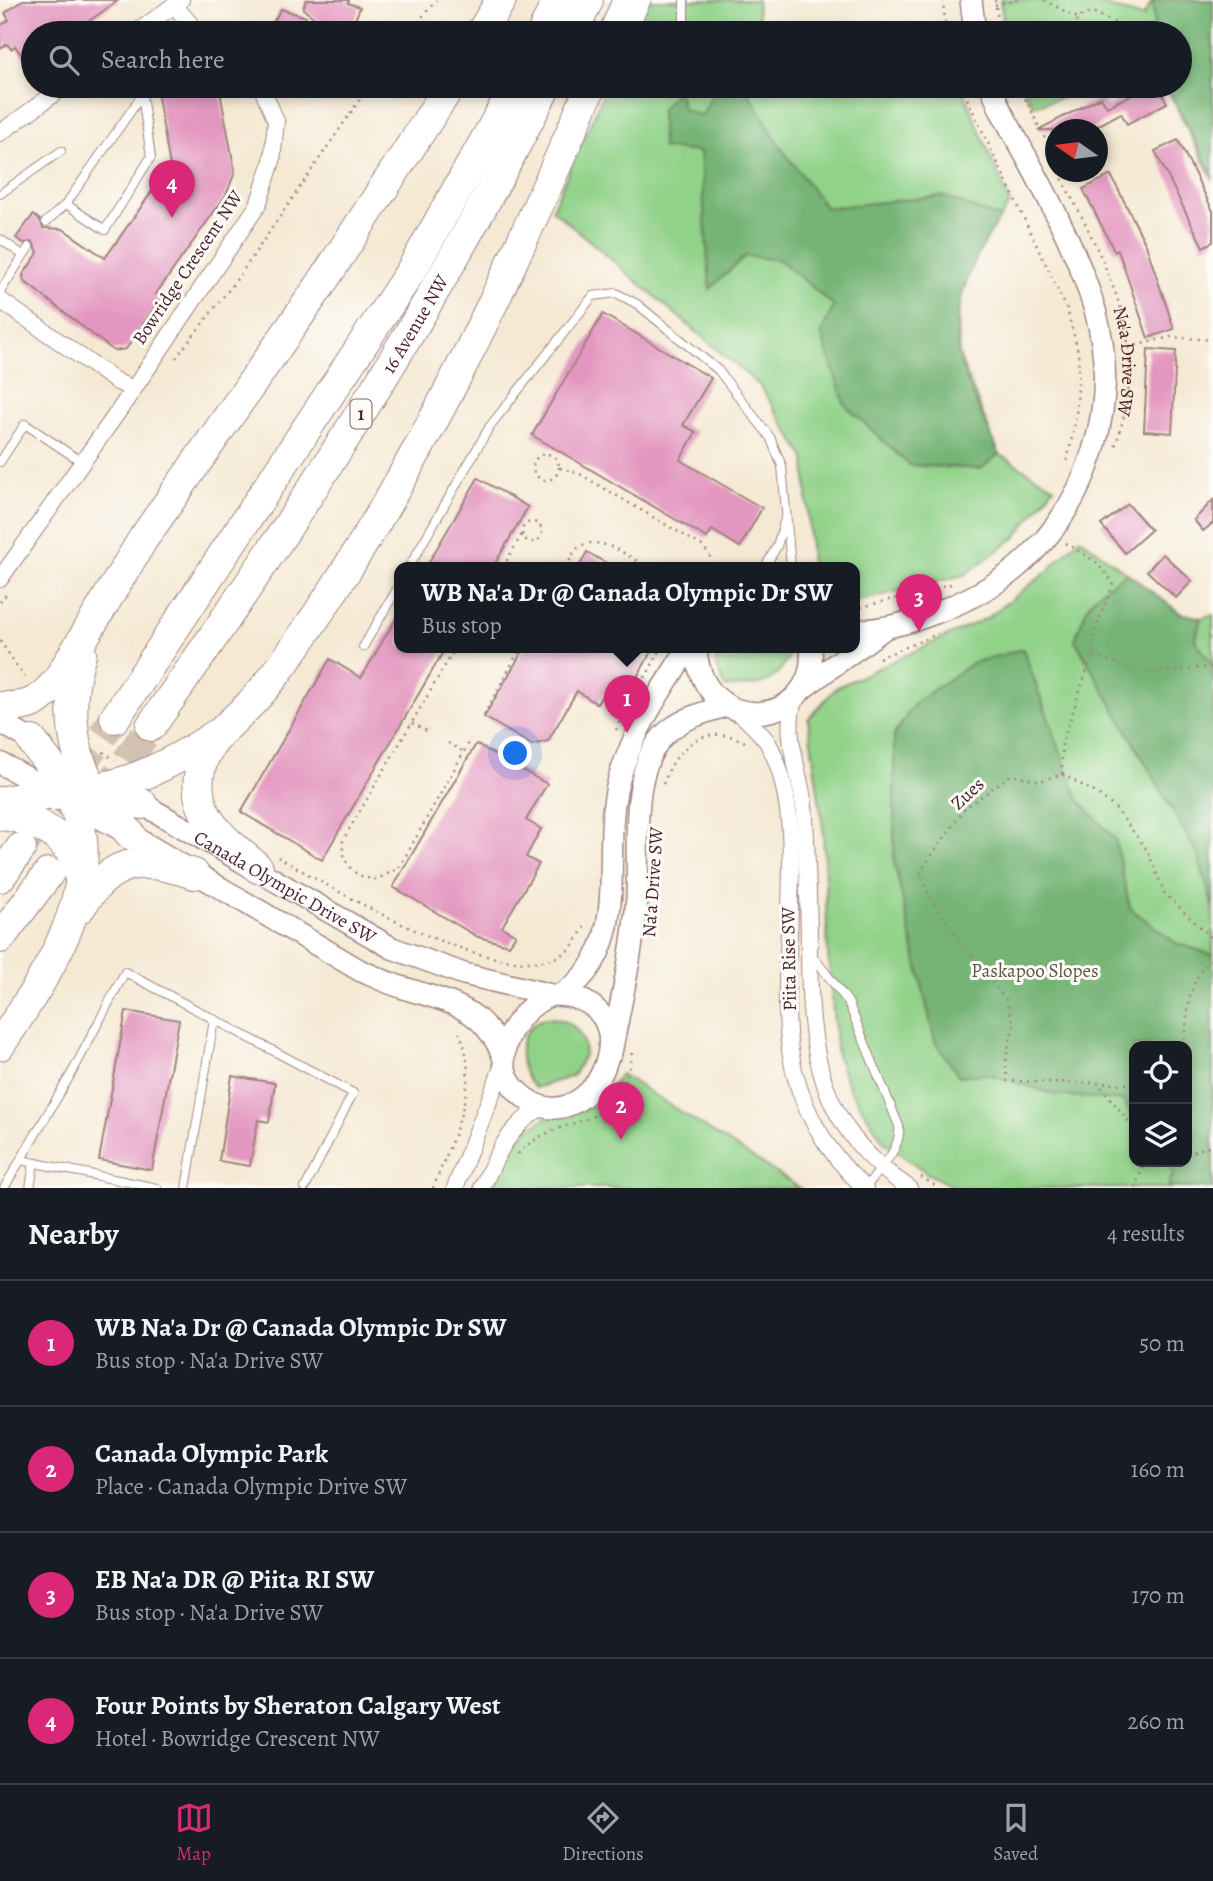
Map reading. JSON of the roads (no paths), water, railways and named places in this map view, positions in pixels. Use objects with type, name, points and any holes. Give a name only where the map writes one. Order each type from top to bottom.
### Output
[{"type":"highway","points":[[488,21],[501,0]]},
{"type":"highway","points":[[548,21],[558,0]]},
{"type":"highway","points":[[578,21],[588,0]]},
{"type":"highway","points":[[619,21],[628,0]]},
{"type":"highway","points":[[0,707],[29,705],[41,700],[58,680],[195,462],[319,287],[442,98]]},
{"type":"highway","name":"16 Avenue NW","points":[[115,718],[411,271],[509,98]]},
{"type":"highway","name":"16 Avenue NW","points":[[151,726],[268,558],[375,392],[485,204],[540,98]]},
{"type":"highway","points":[[264,860],[220,836],[201,804],[200,768],[209,746],[272,680],[374,524],[457,376],[512,267],[587,98]]},
{"type":"highway","points":[[72,921],[80,887],[82,855],[82,783],[72,708],[74,683],[84,646],[101,609]]},
{"type":"highway","points":[[0,802],[184,756],[226,728]]},
{"type":"highway","points":[[32,741],[82,783],[131,835]]},
{"type":"highway","points":[[82,783],[142,804]]},
{"type":"highway","points":[[0,815],[26,819],[55,835],[72,855],[80,887]]},
{"type":"highway","points":[[0,877],[21,848]]},
{"type":"highway","points":[[0,1045],[47,972],[72,921],[100,879],[116,868],[145,863],[194,874]]},
{"type":"highway","points":[[0,938],[49,873]]},
{"type":"street","points":[[971,0],[974,21]]},
{"type":"street","points":[[152,21],[177,2],[190,21]]},
{"type":"street","points":[[0,133],[48,98]]},
{"type":"street","name":"Bowridge Crescent NW","points":[[4,585],[131,388],[258,205],[272,162],[276,121],[266,98]]},
{"type":"street","name":"Na'a Drive SW","points":[[860,630],[885,628],[954,605],[990,587],[1024,561],[1067,510],[1080,488],[1097,442],[1103,357],[1095,311],[1071,248],[996,98]]},
{"type":"street","points":[[0,300],[117,382],[131,388]]},
{"type":"street","name":"Na'a Drive SW","points":[[860,647],[885,628]]},
{"type":"street","name":"Na'a Drive SW","points":[[556,995],[584,978],[603,944],[612,897],[613,837],[619,779],[636,735],[685,653]]},
{"type":"street","points":[[697,653],[702,677],[732,709]]},
{"type":"street","points":[[799,693],[811,665],[811,653]]},
{"type":"street","name":"Na'a Drive SW","points":[[611,1053],[637,898],[636,842],[643,783],[653,753],[668,731],[690,717],[732,709],[760,713],[780,708],[852,653]]},
{"type":"street","name":"Piita Rise SW","points":[[799,693],[789,716],[788,734],[799,768],[805,814],[808,1002],[814,1047],[827,1094],[864,1152],[909,1188]]},
{"type":"street","name":"Piita Rise SW","points":[[732,709],[767,743],[782,776],[788,819],[787,1009],[790,1051],[800,1093],[820,1135],[843,1167],[865,1188]]},
{"type":"street","points":[[0,722],[32,741]]},
{"type":"street","points":[[0,763],[82,783]]},
{"type":"street","name":"Canada Olympic Drive SW","points":[[142,804],[264,860],[393,948],[464,974],[556,995]]},
{"type":"street","name":"Canada Olympic Drive SW","points":[[131,835],[361,971],[400,987],[446,1000],[469,1011],[494,1034],[503,1060]]},
{"type":"street","points":[[455,1188],[503,1060],[508,1036],[519,1017],[534,1004],[556,995],[582,1001],[600,1015],[609,1033],[611,1053],[603,1074],[588,1092],[567,1104],[542,1107],[522,1120],[506,1139],[482,1188]]},
{"type":"street","points":[[503,1060],[519,1093],[542,1107]]},
{"type":"lane","points":[[637,21],[647,0]]},
{"type":"lane","points":[[684,0],[684,21]]},
{"type":"lane","points":[[46,222],[66,204],[136,98]]},
{"type":"lane","points":[[66,204],[105,230],[151,157],[142,98]]},
{"type":"lane","points":[[0,194],[61,151]]},
{"type":"lane","points":[[0,239],[23,255]]},
{"type":"lane","points":[[0,292],[29,247]]},
{"type":"lane","points":[[412,562],[490,426],[593,296],[616,293],[637,304],[718,370],[770,437],[782,466],[791,562]]},
{"type":"lane","points":[[0,462],[25,424],[82,462]]},
{"type":"lane","points":[[768,562],[777,546],[786,516]]},
{"type":"lane","points":[[363,647],[394,594]]},
{"type":"lane","points":[[809,951],[848,1002],[897,1118],[899,1141],[865,1188]]},
{"type":"lane","points":[[4,1188],[125,972],[353,1093],[305,1188]]},
{"type":"lane","points":[[186,1188],[214,1020]]},
{"type":"lane","points":[[21,1160],[157,1188]]},
{"type":"lane","points":[[30,1188],[34,1163]]},
{"type":"tunnel","points":[[23,845],[115,718]]},
{"type":"tunnel","points":[[101,798],[151,726]]},
{"type":"place","name":"Four Points by Sheraton Calgary West","points":[[172,218]]},
{"type":"place","name":"EB Na'a DR @ Piita RI SW","points":[[919,632]]},
{"type":"place","name":"WB Na'a Dr @ Canada Olympic Dr SW","points":[[627,733]]},
{"type":"place","name":"Canada Olympic Park","points":[[621,1140]]},
{"type":"park label","name":"Paskapoo Slopes","points":[[1035,970]]}]
